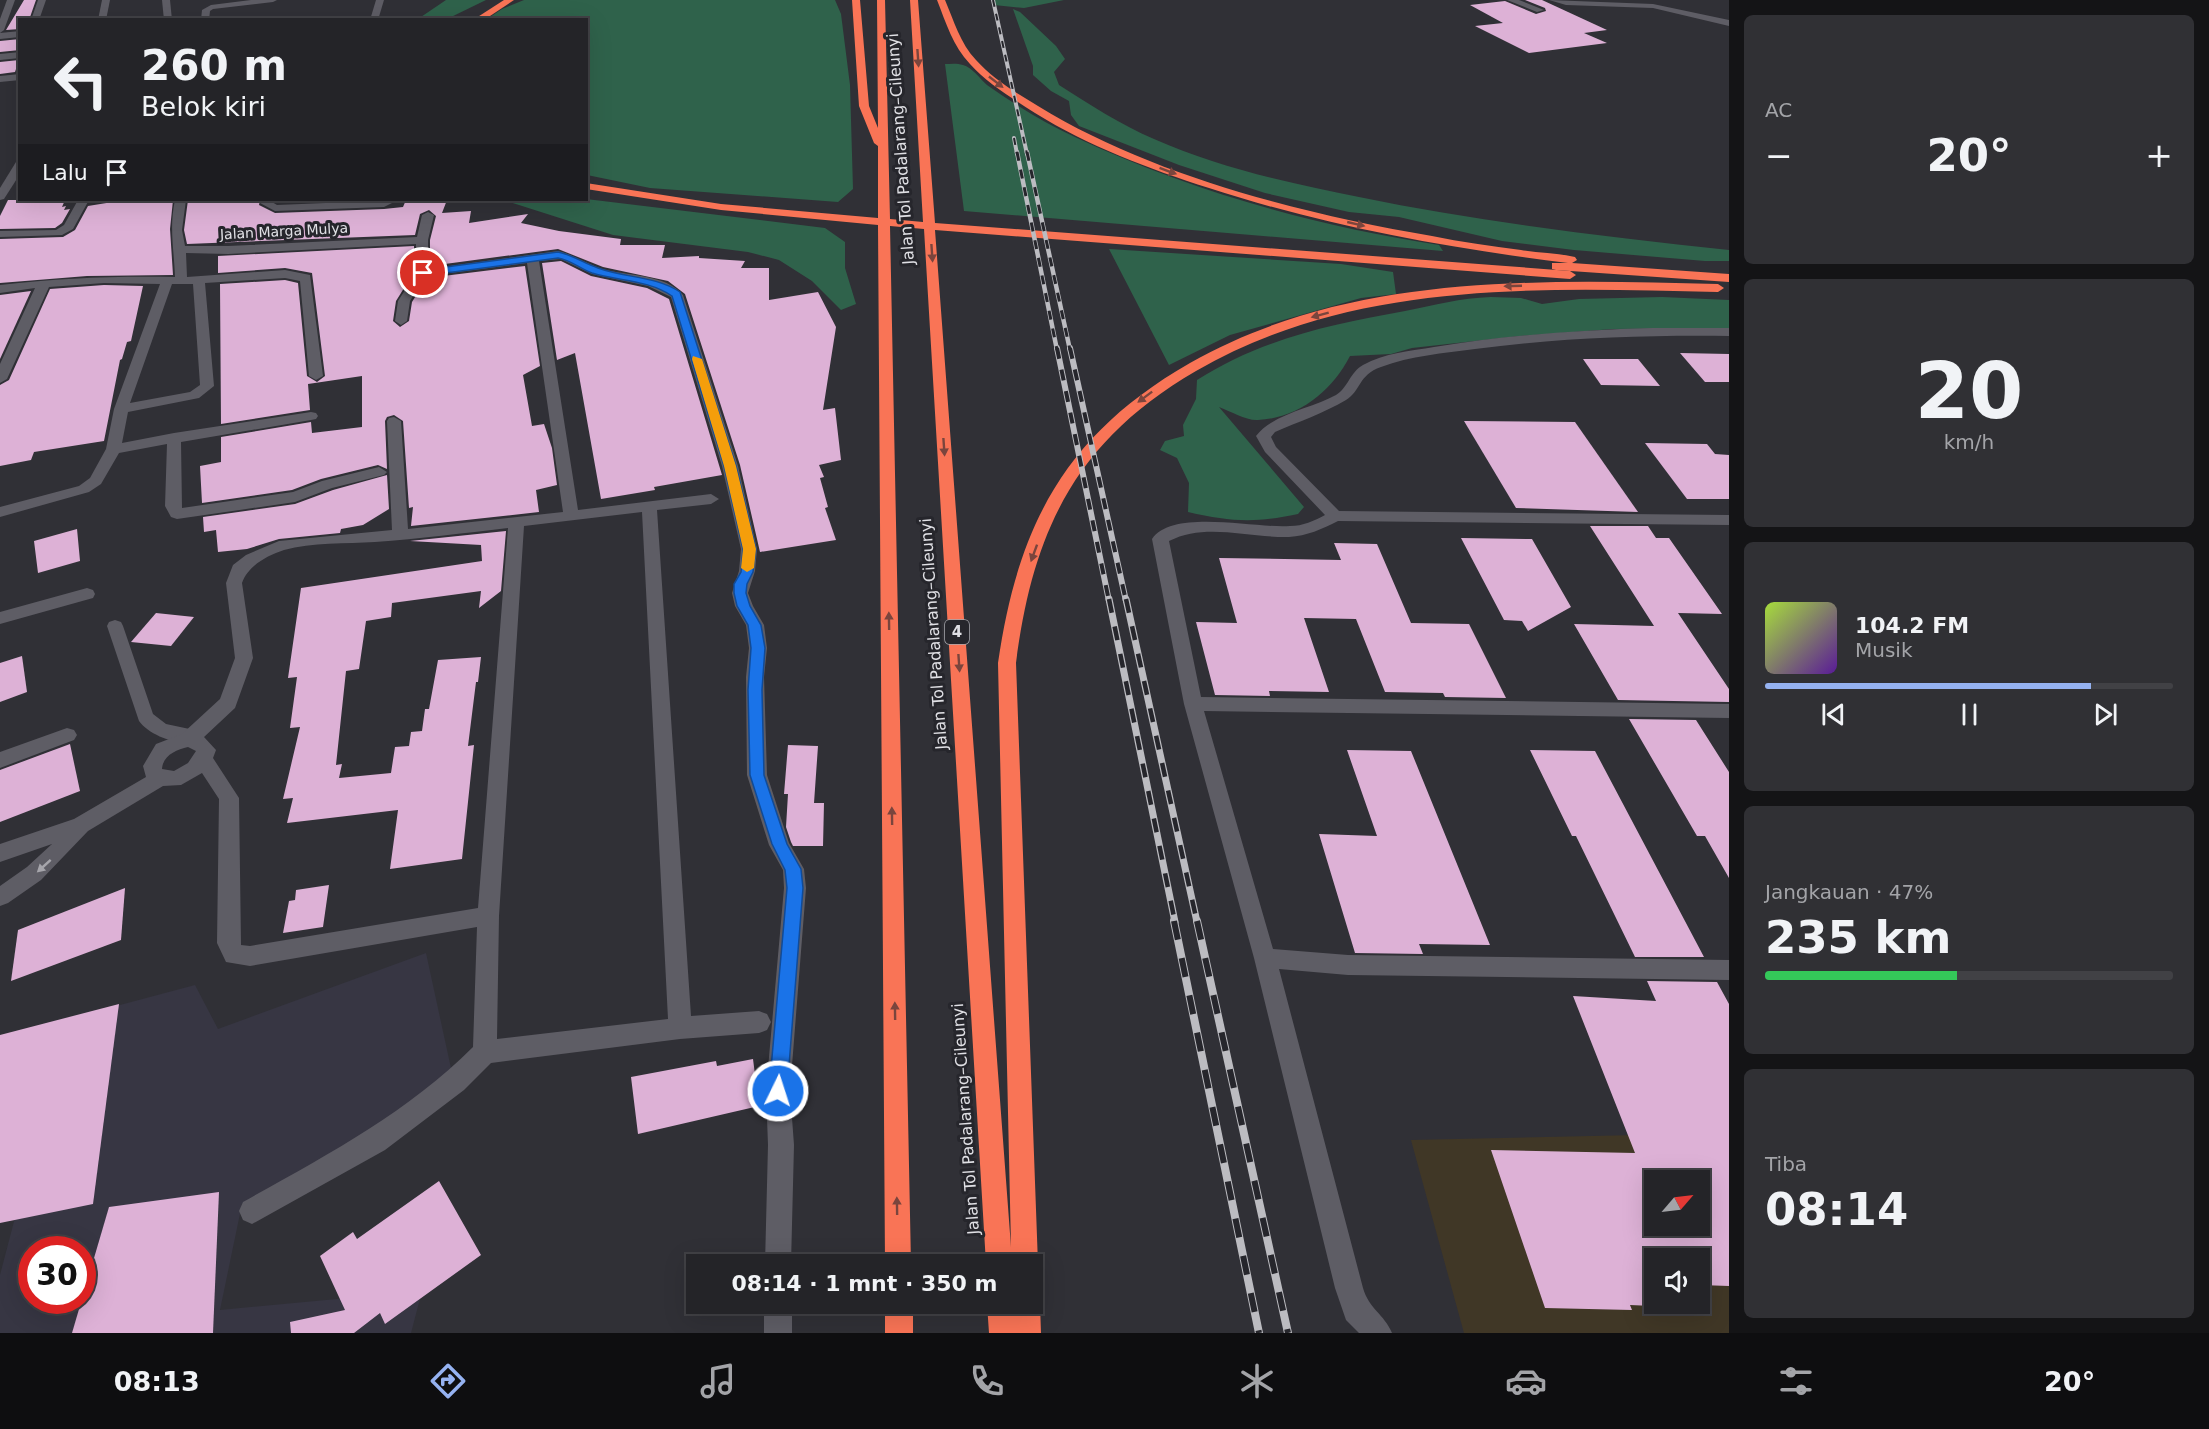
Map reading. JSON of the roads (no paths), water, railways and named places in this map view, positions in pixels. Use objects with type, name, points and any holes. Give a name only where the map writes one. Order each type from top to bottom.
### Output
[{"type":"highway","points":[[471,18],[500,0]]},
{"type":"highway","points":[[480,18],[510,0]]},
{"type":"highway","points":[[856,0],[864,106],[883,153]]},
{"type":"highway","name":"Jalan Tol Padalarang–Cileunyi","points":[[881,0],[898,1254]]},
{"type":"highway","name":"Jalan Tol Padalarang–Cileunyi","points":[[914,0],[998,1254]]},
{"type":"highway","points":[[941,0],[965,53],[991,79],[1058,123],[1111,149],[1164,170],[1283,207],[1379,230],[1504,252],[1726,283]]},
{"type":"highway","points":[[588,179],[633,189],[850,214]]},
{"type":"highway","points":[[588,186],[641,197],[1345,255],[1726,283]]},
{"type":"highway","points":[[1025,1254],[1007,663],[1018,594],[1050,511],[1078,463],[1121,417],[1183,371],[1217,351],[1318,315],[1398,298],[1465,289],[1726,283]]},
{"type":"highway","points":[[899,1314],[899,1333]]},
{"type":"highway","points":[[1002,1314],[1003,1333]]},
{"type":"highway","points":[[1026,1314],[1027,1333]]},
{"type":"street","points":[[0,30],[11,0]]},
{"type":"street","points":[[36,18],[42,0]]},
{"type":"street","points":[[102,18],[105,0]]},
{"type":"street","points":[[165,18],[166,0]]},
{"type":"street","points":[[205,18],[206,10],[211,7],[273,0]]},
{"type":"street","points":[[375,18],[380,0]]},
{"type":"street","points":[[1511,0],[1540,10]]},
{"type":"street","points":[[1553,0],[1566,3],[1659,7],[1729,23]]},
{"type":"street","points":[[1643,0],[1659,7]]},
{"type":"street","points":[[0,36],[18,34]]},
{"type":"street","points":[[0,57],[18,55]]},
{"type":"street","points":[[0,79],[18,77]]},
{"type":"street","points":[[0,197],[18,167]]},
{"type":"street","points":[[0,234],[58,233],[69,226],[82,201]]},
{"type":"street","points":[[0,513],[92,486],[113,448],[121,409],[174,281],[180,249],[176,230],[180,201]]},
{"type":"street","points":[[267,201],[266,203],[269,207],[275,208],[373,205],[390,201]]},
{"type":"street","points":[[401,321],[404,301],[423,273],[422,240],[428,215]]},
{"type":"street","name":"Jalan Marga Mulya","points":[[180,249],[228,250],[422,240]]},
{"type":"street","points":[[423,273],[558,255],[569,257],[593,270],[673,290],[677,294],[730,466],[749,549],[747,572],[741,584],[740,593],[744,606],[755,625],[758,648],[755,686],[757,775],[780,844],[793,869],[795,888],[778,1091],[781,1145],[778,1254]]},
{"type":"street","points":[[533,260],[571,516]]},
{"type":"street","points":[[0,289],[104,279],[174,281],[295,274],[306,278],[316,376]]},
{"type":"street","points":[[121,409],[194,395],[207,386],[199,280]]},
{"type":"street","points":[[0,379],[44,283]]},
{"type":"street","points":[[1335,516],[1270,449],[1263,436],[1270,429],[1342,397],[1361,371],[1404,356],[1470,345],[1611,333],[1729,332]]},
{"type":"street","points":[[0,346],[17,345]]},
{"type":"street","points":[[113,448],[311,416]]},
{"type":"street","points":[[393,421],[400,536]]},
{"type":"street","points":[[174,437],[173,506],[177,514],[294,497],[327,484],[379,472]]},
{"type":"street","points":[[160,778],[154,773],[152,765],[156,756],[170,745],[190,738],[228,703],[244,658],[234,583],[239,569],[252,558],[279,546],[400,536],[711,499]]},
{"type":"street","points":[[649,506],[680,1028]]},
{"type":"street","points":[[1378,1333],[1356,1310],[1349,1288],[1265,958],[1193,704],[1160,539],[1172,530],[1193,526],[1280,532],[1309,530],[1322,526],[1335,516],[1729,520]]},
{"type":"street","points":[[485,1052],[488,916],[516,523]]},
{"type":"street","points":[[0,618],[87,594]]},
{"type":"street","points":[[1193,704],[1729,711]]},
{"type":"street","points":[[0,760],[68,735]]},
{"type":"street","points":[[0,854],[81,825],[160,778],[176,779],[193,772],[204,760],[206,750],[200,742],[190,738]]},
{"type":"street","points":[[204,760],[229,798],[228,943],[234,955],[250,956],[488,916]]},
{"type":"street","points":[[0,897],[48,863],[81,825]]},
{"type":"street","points":[[1265,958],[1348,964],[1729,970]]},
{"type":"street","points":[[252,1211],[376,1141],[455,1082],[485,1052],[680,1028],[759,1022]]},
{"type":"street","points":[[778,1314],[778,1333]]},
{"type":"lane","points":[[115,627],[149,724],[160,730],[190,738]]},
{"type":"railway","points":[[993,0],[1027,154]]},
{"type":"railway","points":[[1014,138],[1017,154]]},
{"type":"railway","points":[[1017,152],[1057,350]]},
{"type":"railway","points":[[1027,152],[1070,350]]},
{"type":"railway","points":[[1057,348],[1109,601]]},
{"type":"railway","points":[[1070,348],[1126,601]]},
{"type":"railway","points":[[1109,599],[1175,922]]},
{"type":"railway","points":[[1126,599],[1197,922]]},
{"type":"railway","points":[[1174,921],[1259,1333]]},
{"type":"railway","points":[[1197,921],[1288,1333]]}]
